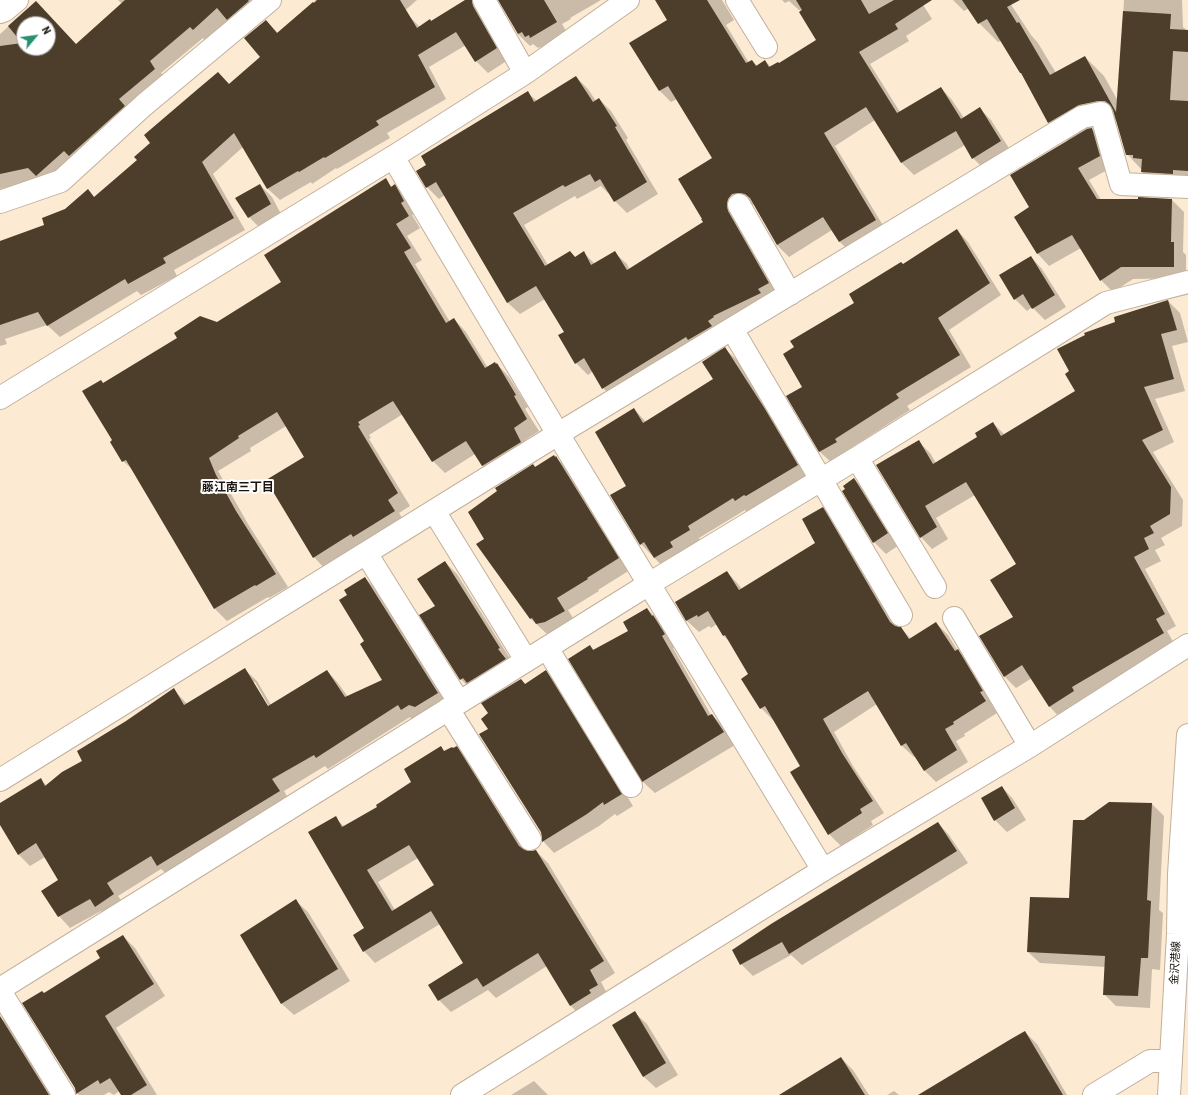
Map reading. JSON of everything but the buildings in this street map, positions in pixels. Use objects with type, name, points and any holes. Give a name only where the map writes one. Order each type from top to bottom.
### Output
[{"type":"street","points":[[0,12],[6,10],[17,0]]},
{"type":"street","points":[[0,202],[61,181],[144,105],[270,0]]},
{"type":"street","points":[[484,0],[525,73]]},
{"type":"street","points":[[0,398],[393,157],[525,73],[628,0]]},
{"type":"street","points":[[737,0],[766,47]]},
{"type":"street","points":[[0,780],[558,434],[1082,117],[1101,113],[1121,184],[1188,187]]},
{"type":"street","points":[[393,157],[648,584],[823,870]]},
{"type":"street","points":[[739,205],[790,294]]},
{"type":"street","points":[[64,1095],[0,990],[648,584],[857,458],[1106,303],[1188,282]]},
{"type":"street","points":[[732,329],[901,615]]},
{"type":"street","points":[[857,458],[936,587]]},
{"type":"street","points":[[434,511],[526,660]]},
{"type":"street","points":[[366,553],[530,839]]},
{"type":"street","points":[[954,618],[1030,746]]},
{"type":"street","points":[[462,1095],[823,870],[1030,746],[1188,645]]},
{"type":"street","points":[[547,648],[631,786]]},
{"type":"street","name":"金沢港線","points":[[1169,1095],[1170,1061],[1183,934],[1179,874],[1188,735]]},
{"type":"street","points":[[1094,1095],[1150,1061],[1170,1061]]},
{"type":"district","name":"藤江南三丁目","points":[[238,488]]}]
